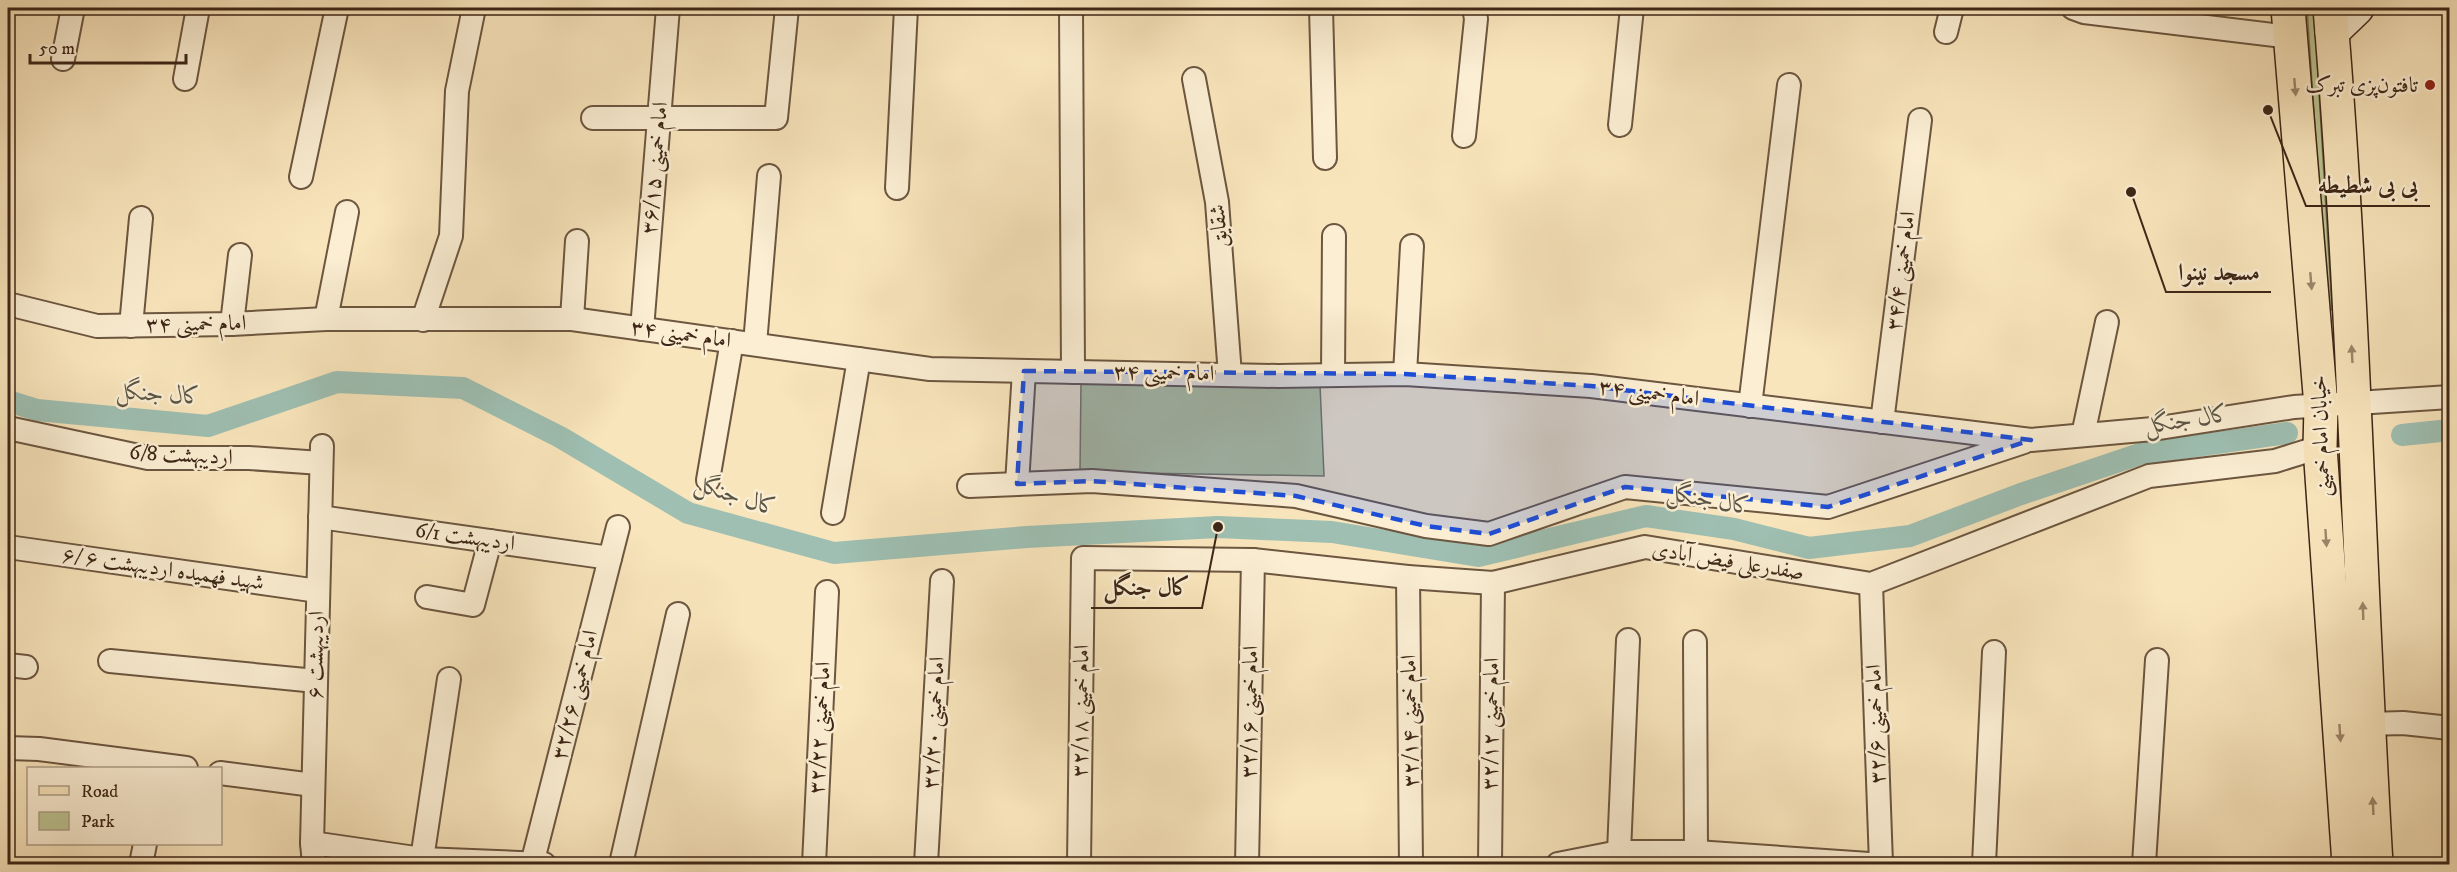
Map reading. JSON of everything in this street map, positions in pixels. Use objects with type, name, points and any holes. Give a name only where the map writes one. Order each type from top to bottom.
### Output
[{"type":"main road","name":"خیابان امام خمینی","points":[[2331,20],[2355,404],[2376,864]]},
{"type":"main road","name":"خیابان امام خمینی","points":[[2289,22],[2321,406],[2320,447],[2349,864]]},
{"type":"street","points":[[63,59],[73,8]]},
{"type":"street","points":[[184,79],[198,8]]},
{"type":"street","points":[[301,177],[337,8]]},
{"type":"street","points":[[423,320],[451,236],[457,91],[474,8]]},
{"type":"street","name":"امام خمینی ۳۶/۱۵","points":[[642,329],[668,8]]},
{"type":"street","points":[[593,118],[776,118],[787,8]]},
{"type":"street","points":[[897,188],[906,8]]},
{"type":"street","points":[[1071,8],[1074,372]]},
{"type":"street","points":[[1321,8],[1325,158]]},
{"type":"street","points":[[1464,136],[1476,19],[1474,8]]},
{"type":"street","points":[[1620,125],[1632,8]]},
{"type":"street","points":[[1946,32],[1953,8]]},
{"type":"street","points":[[2331,20],[2357,8]]},
{"type":"street","points":[[2080,9],[2289,22]]},
{"type":"street","name":"شقایق","points":[[1194,79],[1217,202],[1230,375]]},
{"type":"street","points":[[1750,406],[1789,85]]},
{"type":"street","name":"امام خمینی ۳۴/۴","points":[[1882,422],[1920,120]]},
{"type":"street","points":[[755,344],[770,176]]},
{"type":"street","points":[[326,319],[348,212]]},
{"type":"street","points":[[131,326],[141,218]]},
{"type":"street","points":[[1333,375],[1334,236]]},
{"type":"street","points":[[572,319],[577,241]]},
{"type":"street","points":[[1405,374],[1412,246]]},
{"type":"street","points":[[232,324],[240,255]]},
{"type":"street","name":"امام خمینی ۳۴","points":[[8,304],[97,326],[232,324],[326,319],[572,319],[930,369],[1230,375],[1405,374],[1591,386],[2031,440],[2153,429],[2294,407],[2450,397]]},
{"type":"street","points":[[2083,435],[2107,322]]},
{"type":"street","points":[[708,480],[732,341]]},
{"type":"street","points":[[833,513],[859,359]]},
{"type":"street","points":[[1017,484],[1024,370]]},
{"type":"street","name":"اردیبهشت 6/8","points":[[8,428],[148,458],[321,455]]},
{"type":"street","points":[[969,486],[1092,481],[1296,496],[1426,526],[1489,534],[1625,487],[1828,507],[2031,440]]},
{"type":"street","points":[[1871,584],[2149,476],[2275,461],[2320,447]]},
{"type":"street","name":"اردیبهشت ۶","points":[[313,854],[321,455]]},
{"type":"street","name":"اردیبهشت 6/1","points":[[320,517],[610,558]]},
{"type":"street","name":"امام خمینی ۳۲/۲۶","points":[[536,864],[618,527]]},
{"type":"street","points":[[427,597],[473,605],[490,541]]},
{"type":"street","name":"شهید فهمیده اردیبهشت ۶ /۶","points":[[8,547],[318,591]]},
{"type":"street","name":"صفدرعلی فیض آبادی","points":[[1083,558],[1253,560],[1408,577],[1492,583],[1645,547],[1871,584]]},
{"type":"street","name":"امام خمینی ۳۲/۱۸","points":[[1079,864],[1083,558]]},
{"type":"street","name":"امام خمینی ۳۲/۱۶","points":[[1247,864],[1253,560]]},
{"type":"street","name":"امام خمینی ۳۲/۱۴","points":[[1408,577],[1412,864]]},
{"type":"street","name":"امام خمینی ۳۲/۲۰","points":[[926,864],[942,581]]},
{"type":"street","name":"امام خمینی ۳۲/۱۲","points":[[1490,864],[1492,583]]},
{"type":"street","name":"امام خمینی ۳۲/۶","points":[[1871,584],[1881,864]]},
{"type":"street","name":"امام خمینی ۳۲/۲۲","points":[[814,864],[827,592]]},
{"type":"street","points":[[621,864],[678,614]]},
{"type":"street","points":[[1619,852],[1629,640]]},
{"type":"street","points":[[1695,642],[1696,852]]},
{"type":"street","points":[[1984,864],[1994,652]]},
{"type":"street","points":[[2144,864],[2157,660]]},
{"type":"street","points":[[110,661],[316,681]]},
{"type":"street","points":[[422,859],[449,679]]},
{"type":"street","points":[[2368,724],[2403,723],[2450,728]]},
{"type":"street","points":[[8,748],[39,759],[157,766]]},
{"type":"street","points":[[222,773],[313,785]]},
{"type":"street","points":[[141,864],[145,845]]},
{"type":"street","points":[[1558,864],[1619,852],[1696,852],[1869,864]]},
{"type":"street","points":[[313,854],[536,864]]},
{"type":"highlighted area","points":[[1024,371],[1405,374],[1591,386],[2031,440],[1828,507],[1625,487],[1489,534],[1426,526],[1296,496],[1092,481],[1017,484]]},
{"type":"green space","points":[[2307,8],[2314,8],[2332,310],[2327,311]]},
{"type":"green space","points":[[1081,380],[1320,385],[1324,476],[1080,472]]},
{"type":"waterway","name":"کال جنگل","points":[[8,401],[37,410],[208,426],[337,382],[463,388],[560,437],[688,513],[834,553],[1027,537],[1218,527],[1332,532],[1478,556],[1646,516],[1734,529],[1809,548],[1910,536],[2021,494],[2140,454],[2287,433]]},
{"type":"waterway","name":"کال جنگل","points":[[2402,435],[2450,430]]},
{"type":"place","name":"تافتون‌پزی تبرک","points":[[2430,85]]},
{"type":"place","name":"بی بی شطیطه","points":[[2268,110]]},
{"type":"place","name":"مسجد نینوا","points":[[2131,192]]},
{"type":"place","name":"کال جنگل","points":[[1218,527]]}]
